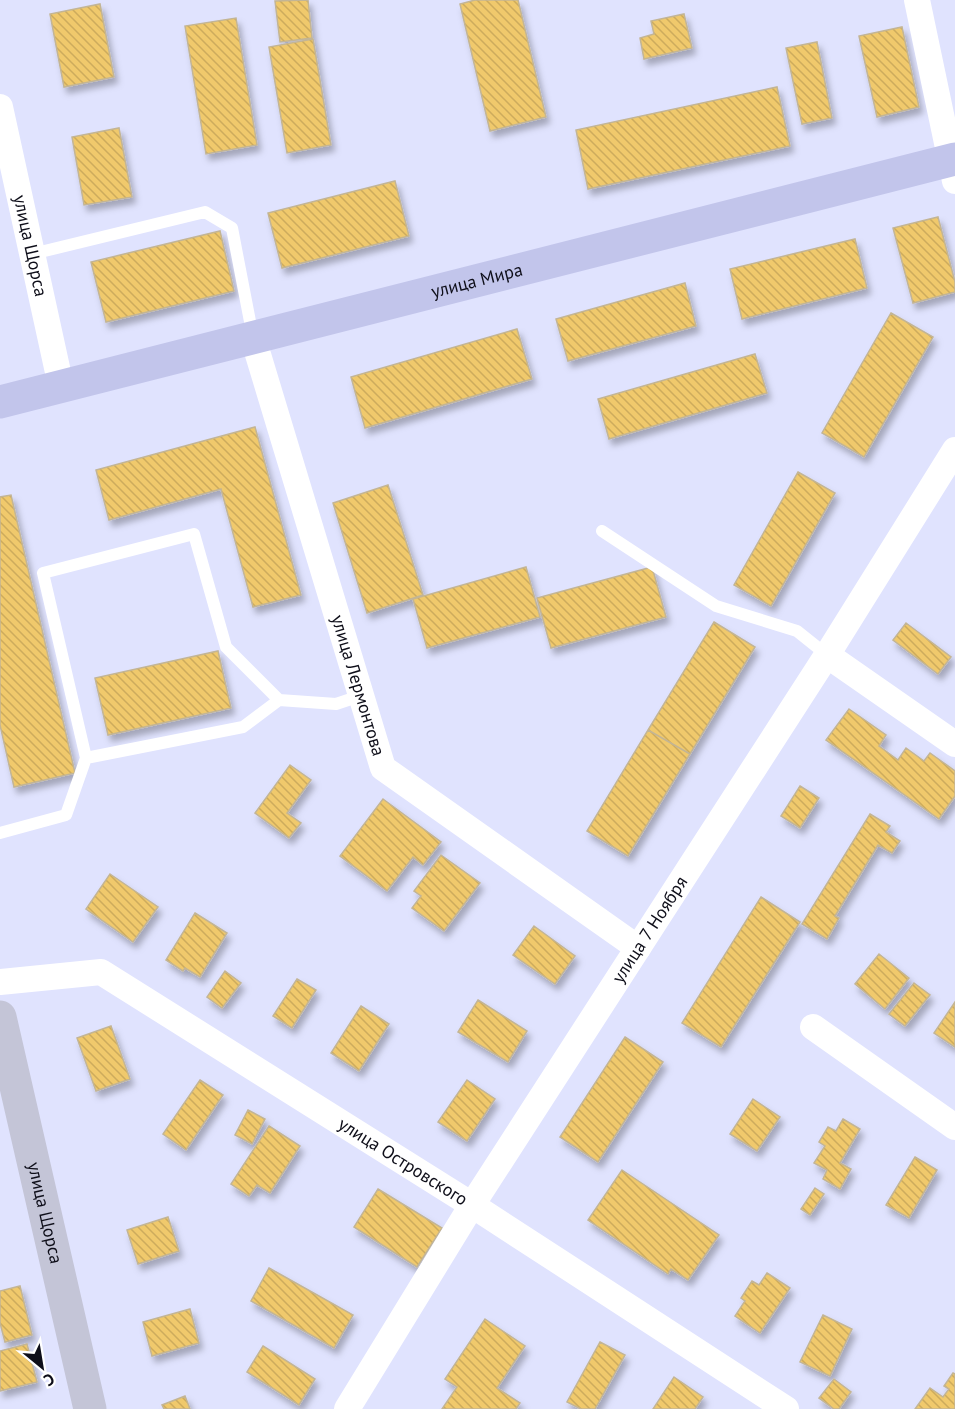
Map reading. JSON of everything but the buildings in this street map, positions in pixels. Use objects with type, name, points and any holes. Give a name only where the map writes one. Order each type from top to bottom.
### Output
[{"type":"main road","name":"улица Мира","points":[[0,402],[954,167]]},
{"type":"street","points":[[917,0],[954,167]]},
{"type":"street","name":"улица Щорса","points":[[0,107],[61,386]]},
{"type":"street","name":"улица Лермонтова","points":[[253,338],[383,768],[638,948]]},
{"type":"street","name":"улица 7 Ноября","points":[[347,1409],[472,1204],[827,655],[955,450]]},
{"type":"street","points":[[827,655],[955,744]]},
{"type":"street","name":"улица Островского","points":[[0,982],[101,972],[472,1204],[786,1409]]},
{"type":"street","name":"улица Щорса","points":[[0,1017],[90,1409]]},
{"type":"street","points":[[813,1027],[955,1127]]},
{"type":"lane","points":[[32,254],[205,212],[232,228],[253,338]]},
{"type":"lane","points":[[602,531],[716,606],[797,631],[827,655]]},
{"type":"lane","points":[[0,833],[66,815],[86,758],[43,573],[194,534],[225,647],[279,700],[336,704],[360,696]]},
{"type":"lane","points":[[86,758],[243,727],[279,700]]}]
